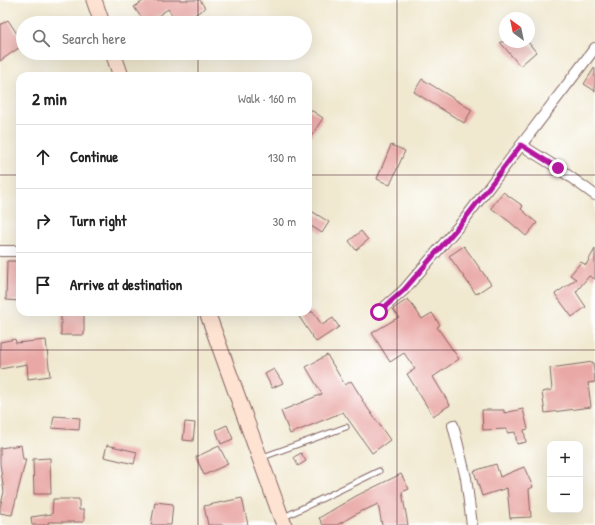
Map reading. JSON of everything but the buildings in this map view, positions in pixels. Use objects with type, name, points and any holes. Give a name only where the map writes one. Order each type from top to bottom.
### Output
[{"type":"main road","points":[[94,0],[100,16]]},
{"type":"main road","points":[[115,60],[120,72]]},
{"type":"main road","points":[[207,316],[283,522]]},
{"type":"street","points":[[379,312],[404,290],[464,220],[595,48]]},
{"type":"street","points":[[521,145],[558,168],[595,195]]},
{"type":"street","points":[[0,251],[16,251]]},
{"type":"street","points":[[453,425],[466,478],[472,525]]},
{"type":"lane","points":[[259,458],[346,427]]},
{"type":"lane","points":[[283,522],[379,471]]},
{"type":"route","points":[[379,312],[404,290],[464,220],[521,145],[558,168]]}]
